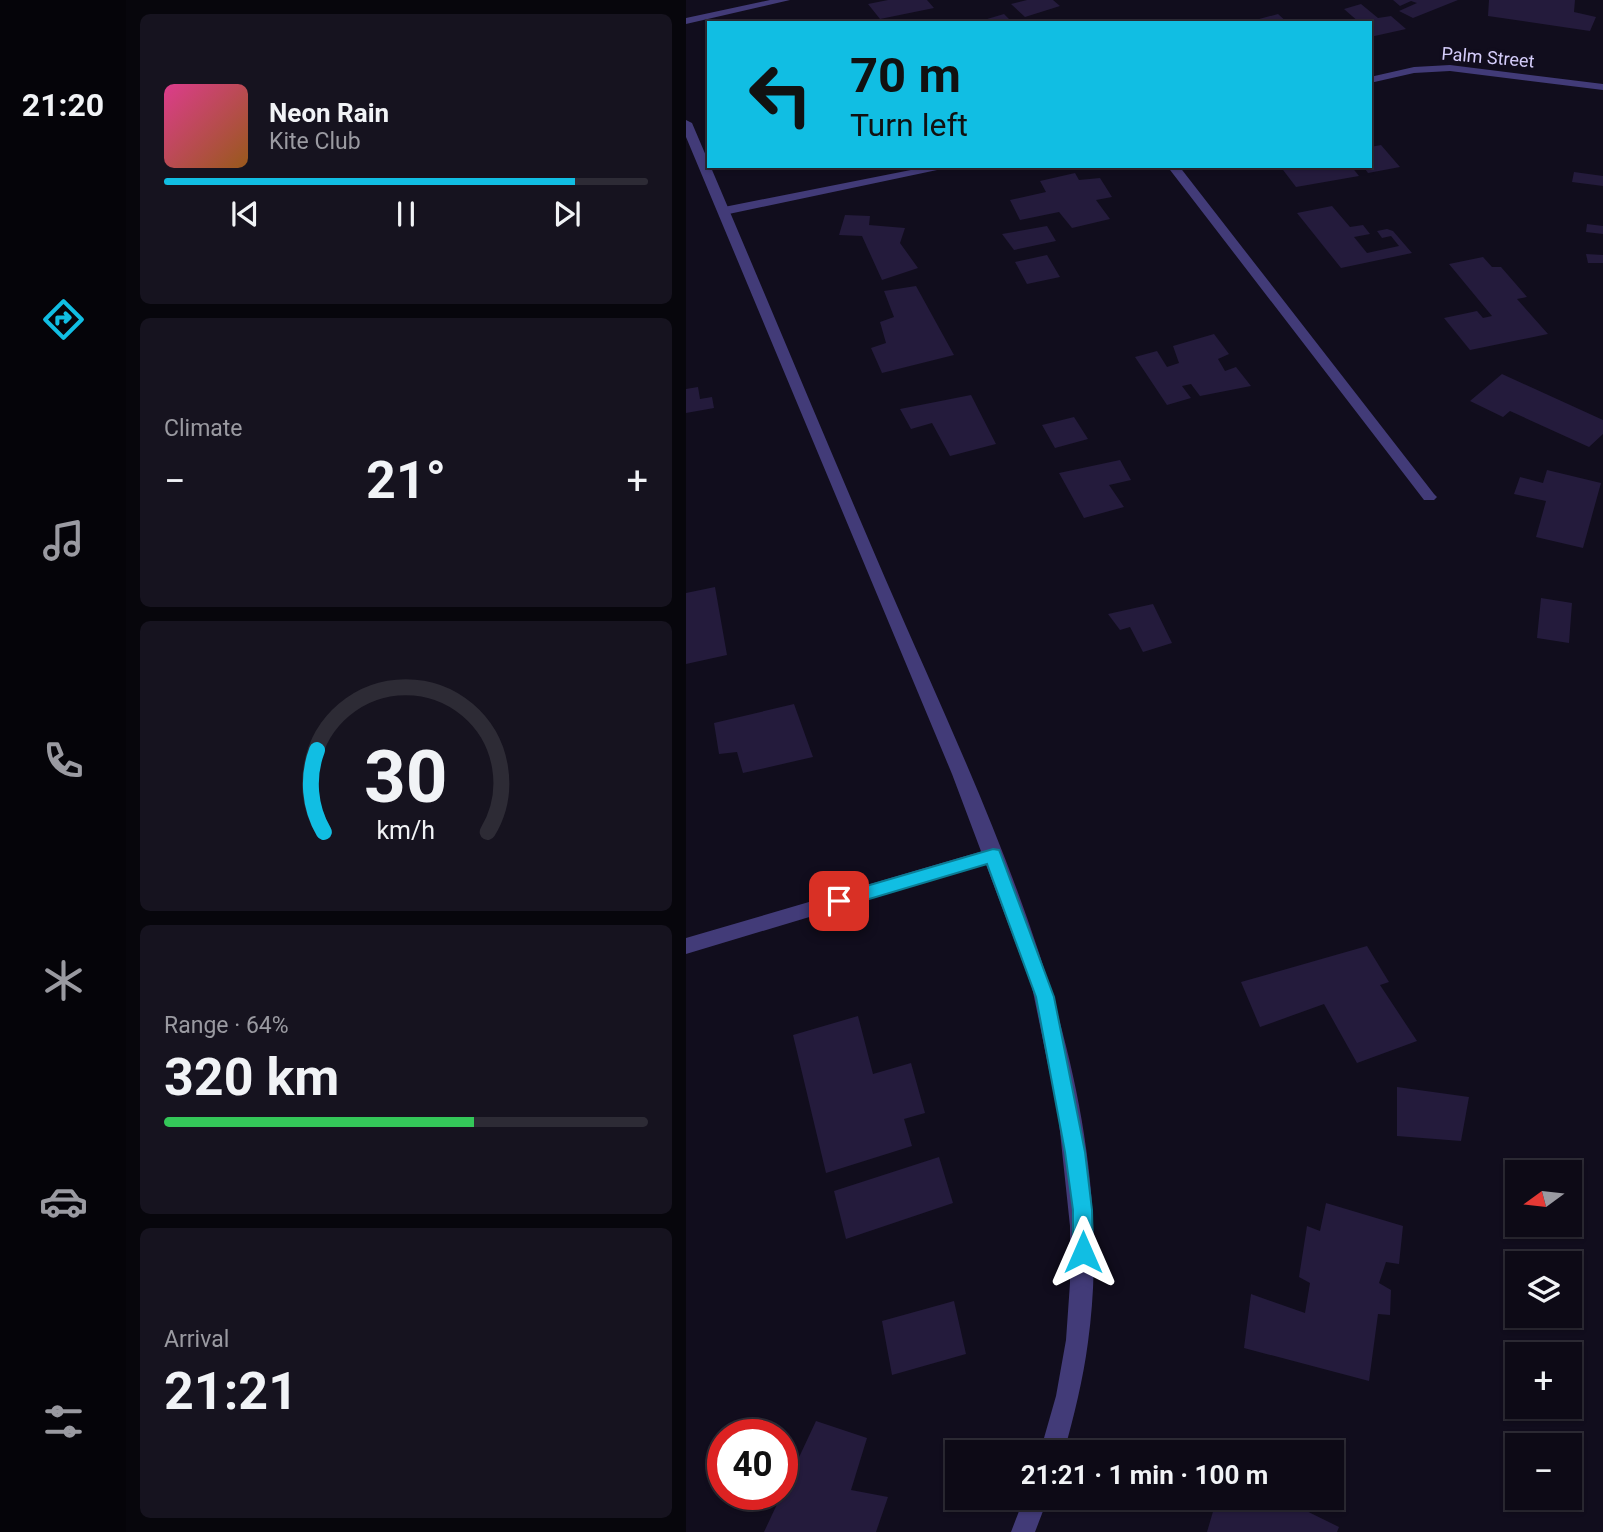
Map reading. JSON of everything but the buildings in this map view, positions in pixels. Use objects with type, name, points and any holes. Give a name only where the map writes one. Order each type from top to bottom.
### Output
[{"type":"street","points":[[686,21],[785,0]]},
{"type":"street","name":"Palm Street","points":[[1372,80],[1414,71],[1450,68],[1603,87]]},
{"type":"street","points":[[686,123],[993,855],[1045,997],[1075,1152],[1083,1210],[1083,1273],[1078,1346],[1068,1404],[1056,1440]]},
{"type":"street","points":[[724,211],[940,168]]},
{"type":"street","points":[[1175,168],[1429,497]]},
{"type":"street","points":[[686,946],[993,855]]},
{"type":"street","points":[[1023,1532],[1031,1510]]},
{"type":"route","points":[[839,901],[993,855],[1045,997],[1075,1152],[1083,1210],[1083,1252]]}]
